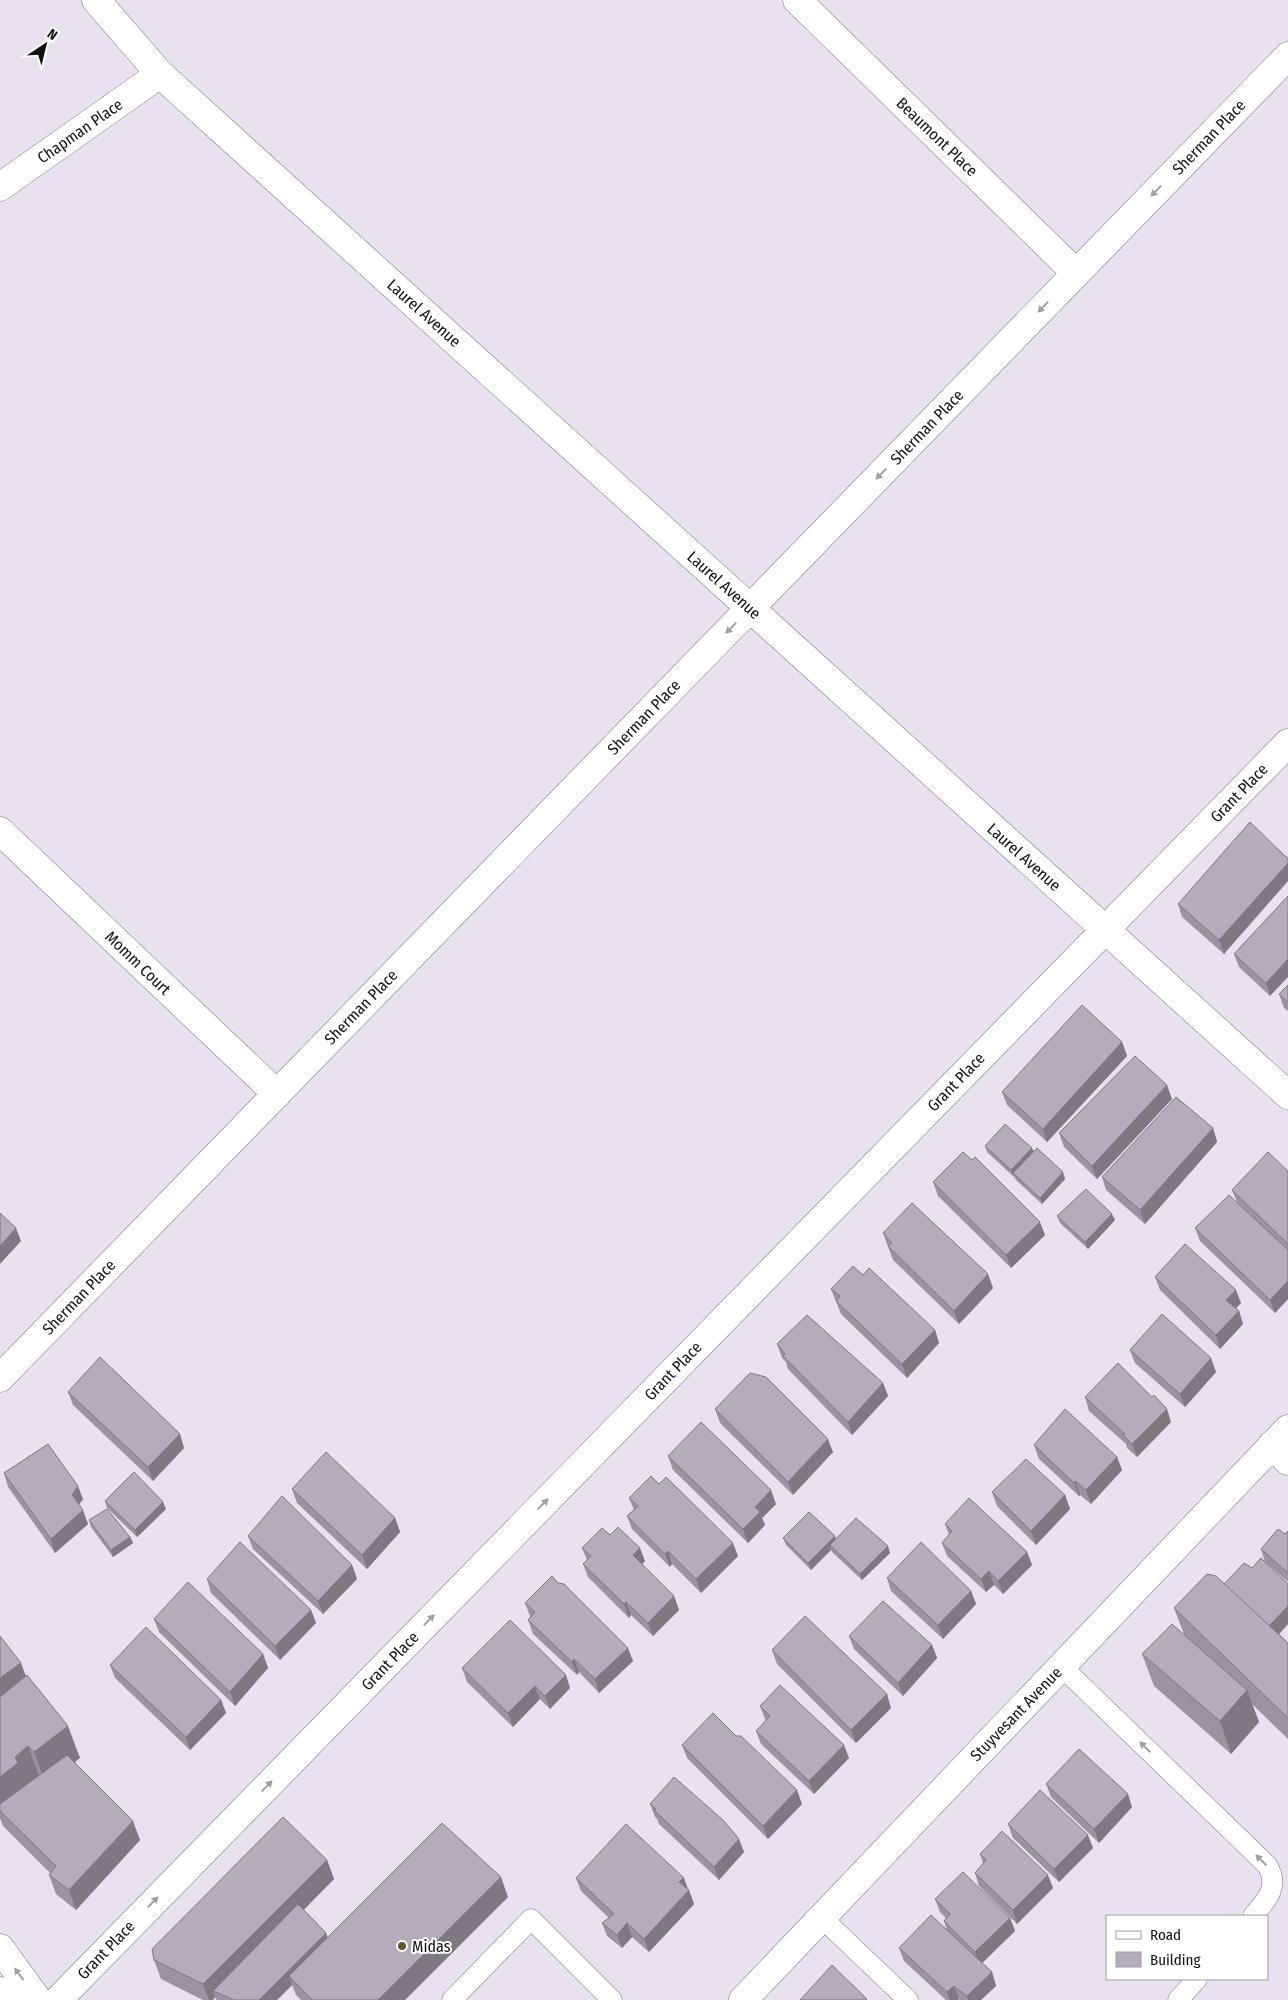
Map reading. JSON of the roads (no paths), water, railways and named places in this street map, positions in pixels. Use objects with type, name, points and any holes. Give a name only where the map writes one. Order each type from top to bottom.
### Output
[{"type":"street","name":"Laurel Avenue","points":[[96,0],[160,74],[1288,1095]]},
{"type":"street","name":"Beaumont Place","points":[[798,0],[1076,273]]},
{"type":"street","name":"Sherman Place","points":[[0,1378],[1288,56]]},
{"type":"street","name":"Chapman Place","points":[[0,187],[160,74]]},
{"type":"street","name":"Grant Place","points":[[58,2000],[1288,743]]},
{"type":"street","name":"Momm Court","points":[[0,832],[277,1094]]},
{"type":"street","name":"Stuyvesant Avenue","points":[[743,2000],[1061,1666],[1283,1445]]},
{"type":"street","points":[[0,1948],[38,2000]]},
{"type":"street","points":[[0,1991],[19,2000]]},
{"type":"lane","points":[[1061,1666],[1266,1865],[1272,1874],[1272,1887],[1263,1905],[1253,1915]]},
{"type":"lane","points":[[822,1918],[908,2000]]},
{"type":"lane","points":[[452,2000],[531,1919],[612,2000]]},
{"type":"lane","points":[[1178,2000],[1196,1980]]},
{"type":"place","name":"Midas","points":[[402,1946]]}]
